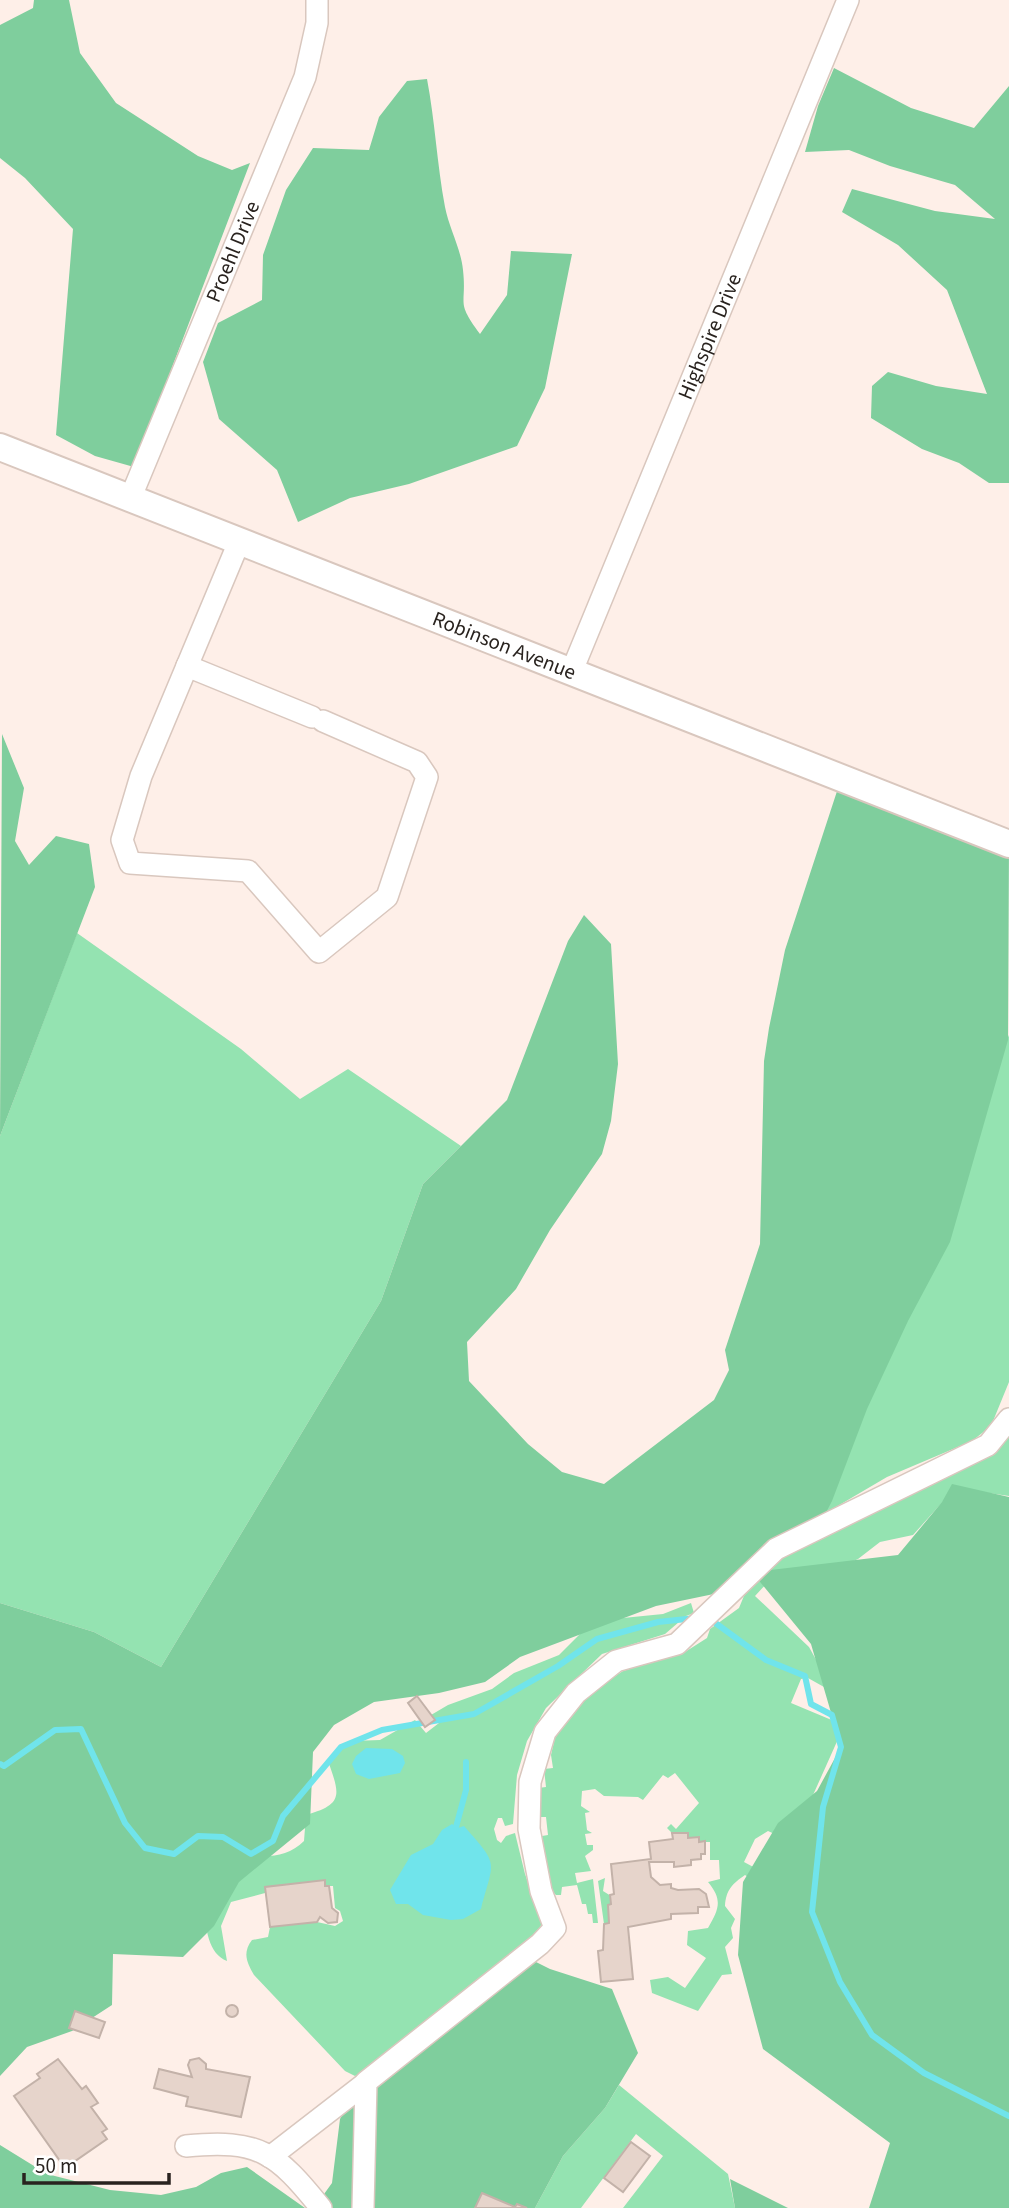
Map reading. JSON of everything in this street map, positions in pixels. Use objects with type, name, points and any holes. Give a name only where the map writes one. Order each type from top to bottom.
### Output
[{"type":"main road","name":"Robinson Avenue","points":[[0,447],[1009,844]]},
{"type":"street","name":"Proehl Drive","points":[[130,499],[305,77],[317,23],[317,0]]},
{"type":"street","name":"Highspire Drive","points":[[571,673],[848,0]]},
{"type":"street","points":[[187,666],[417,762],[427,777],[387,897],[319,952],[248,871],[130,863],[122,839],[141,776],[187,666],[239,542]]},
{"type":"street","points":[[270,2157],[540,1944],[555,1928],[541,1891],[529,1829],[530,1782],[545,1732],[576,1693],[616,1661],[677,1644],[776,1549],[988,1445],[1009,1419]]},
{"type":"street","points":[[363,2208],[366,2082]]},
{"type":"street","points":[[187,2146],[225,2143],[254,2147],[270,2157],[321,2208]]},
{"type":"green space","points":[[34,0],[69,0],[80,53],[116,103],[198,156],[232,170],[250,163],[134,467],[95,456],[56,435],[73,229],[25,178],[0,158],[0,25],[33,8]]},
{"type":"green space","points":[[834,68],[911,108],[974,128],[1009,86],[1009,483],[989,483],[959,463],[922,449],[871,418],[872,386],[888,372],[936,386],[987,394],[947,290],[898,245],[842,212],[852,189],[935,211],[995,219],[955,185],[890,166],[849,150],[805,152],[818,106]]},
{"type":"green space","points":[[427,79],[445,207],[462,262],[465,309],[480,334],[507,295],[511,251],[572,254],[545,388],[517,446],[409,484],[350,498],[298,522],[277,470],[219,419],[203,362],[218,323],[262,300],[263,255],[286,190],[313,148],[369,150],[379,117],[407,81]]},
{"type":"green space","points":[[2,734],[24,788],[15,841],[29,865],[56,836],[89,844],[95,887],[0,1136]]},
{"type":"green space","points":[[841,779],[1009,844],[1008,1040],[950,1242],[908,1321],[867,1409],[832,1501],[818,1528],[754,1572],[898,1555],[942,1502],[952,1484],[1009,1497],[1009,2208],[869,2208],[890,2143],[763,2049],[738,1955],[743,1882],[778,1823],[817,1791],[841,1747],[811,1644],[752,1572],[733,1590],[656,1606],[520,1657],[485,1682],[439,1693],[374,1702],[334,1725],[313,1752],[310,1824],[239,1882],[214,1926],[183,1957],[113,1954],[112,2005],[72,2031],[27,2047],[0,2076],[0,1603],[94,1632],[161,1667],[381,1301],[423,1184],[507,1100],[568,941],[584,915],[611,944],[618,1064],[611,1121],[602,1154],[550,1230],[516,1289],[467,1342],[469,1381],[528,1444],[562,1472],[604,1484],[714,1400],[729,1370],[725,1350],[760,1244],[764,1061],[769,1028],[785,950]]},
{"type":"green space","points":[[77,933],[241,1049],[300,1099],[348,1069],[461,1146],[423,1184],[381,1301],[161,1667],[94,1632],[0,1603],[0,1136]]},
{"type":"green space","points":[[1009,1035],[1009,1382],[991,1426],[972,1441],[887,1477],[807,1524],[798,1517]]},
{"type":"green space","points":[[1009,1435],[1009,1496],[955,1488],[913,1535],[880,1542],[858,1559],[833,1570],[768,1582],[755,1596],[809,1647],[830,1685],[824,1687],[808,1678],[801,1679],[791,1703],[834,1721],[839,1737],[792,1842],[768,1831],[755,1839],[744,1862],[759,1870],[757,1883],[745,1875],[728,1892],[725,1906],[735,1919],[731,1928],[733,1938],[725,1947],[732,1974],[722,1975],[698,2011],[652,1993],[650,1980],[668,1977],[685,1988],[706,1958],[687,1945],[688,1931],[708,1928],[715,1915],[718,1905],[716,1894],[708,1882],[720,1879],[719,1860],[710,1860],[710,1842],[699,1842],[699,1837],[688,1838],[688,1833],[672,1833],[667,1828],[671,1824],[676,1829],[699,1803],[675,1773],[668,1778],[663,1775],[643,1800],[638,1797],[604,1796],[595,1789],[582,1791],[581,1806],[590,1812],[585,1813],[587,1830],[592,1833],[585,1834],[587,1845],[593,1845],[593,1850],[585,1856],[591,1871],[575,1873],[577,1883],[593,1879],[598,1923],[593,1923],[592,1914],[588,1914],[586,1904],[582,1904],[577,1885],[562,1887],[561,1895],[556,1895],[548,1888],[542,1836],[548,1835],[546,1817],[541,1817],[538,1788],[546,1787],[544,1769],[553,1768],[551,1755],[556,1733],[588,1694],[623,1671],[685,1652],[707,1638],[710,1629],[739,1608],[746,1591],[768,1565]]},
{"type":"green space","points":[[691,1603],[694,1613],[686,1616],[665,1634],[602,1654],[546,1708],[527,1741],[517,1775],[513,1824],[505,1826],[502,1818],[498,1818],[494,1829],[497,1840],[501,1843],[506,1836],[515,1833],[525,1874],[542,1922],[538,1934],[370,2068],[355,2076],[345,2071],[254,1975],[247,1958],[247,1949],[252,1940],[268,1937],[270,1927],[317,1922],[335,1926],[343,1921],[340,1911],[335,1908],[333,1886],[325,1886],[325,1881],[265,1887],[265,1893],[231,1902],[221,1926],[227,1961],[217,1954],[206,1927],[208,1848],[258,1856],[283,1854],[294,1849],[304,1841],[306,1815],[327,1807],[336,1797],[335,1782],[328,1761],[352,1741],[380,1740],[415,1720],[426,1733],[439,1723],[431,1715],[448,1705],[492,1689],[514,1673],[559,1655],[593,1621],[663,1614]]},
{"type":"green space","points":[[605,1878],[603,1891],[611,1896],[611,1904],[608,1905],[609,1923],[604,1924],[598,1881]]},
{"type":"green space","points":[[524,1956],[550,1969],[612,1989],[638,2053],[605,2108],[563,2156],[535,2208],[314,2208],[332,2183],[340,2119],[357,2089]]},
{"type":"green space","points":[[619,2085],[728,2174],[735,2208],[623,2208],[663,2156],[636,2134],[581,2208],[535,2208],[563,2156],[605,2108]]},
{"type":"green space","points":[[0,2145],[47,2174],[110,2190],[161,2195],[196,2187],[221,2173],[247,2167],[305,2208],[0,2208]]},
{"type":"green space","points":[[730,2179],[788,2208],[735,2208]]},
{"type":"water","points":[[366,1748],[392,1749],[403,1756],[405,1763],[400,1773],[369,1779],[356,1774],[352,1764],[356,1756]]},
{"type":"water","points":[[452,1824],[458,1828],[464,1826],[489,1857],[491,1872],[481,1909],[463,1919],[451,1920],[423,1915],[408,1904],[396,1904],[390,1890],[411,1855],[433,1844],[442,1830]]},
{"type":"building","points":[[417,1696],[435,1720],[425,1727],[408,1703]]},
{"type":"building","points":[[672,1833],[688,1833],[688,1838],[699,1837],[699,1842],[705,1841],[705,1854],[701,1854],[701,1859],[691,1860],[691,1865],[674,1867],[674,1862],[649,1862],[651,1877],[660,1885],[671,1884],[671,1888],[678,1890],[699,1889],[706,1894],[709,1907],[698,1907],[698,1913],[671,1914],[671,1919],[628,1927],[633,1979],[601,1982],[598,1951],[603,1950],[604,1924],[609,1923],[608,1905],[611,1904],[610,1895],[614,1894],[611,1864],[651,1859],[649,1842],[673,1839]]},
{"type":"building","points":[[325,1880],[325,1886],[329,1886],[332,1908],[338,1913],[337,1922],[328,1923],[320,1917],[317,1922],[270,1927],[265,1887]]},
{"type":"building","points":[[232,2005],[238,2011],[232,2017],[226,2011]]},
{"type":"building","points":[[75,2011],[105,2022],[99,2038],[69,2028]]},
{"type":"building","points":[[199,2058],[206,2064],[206,2069],[250,2077],[241,2117],[186,2106],[188,2097],[154,2088],[159,2069],[192,2077],[188,2065],[190,2060]]},
{"type":"building","points":[[58,2059],[82,2089],[86,2086],[98,2103],[91,2107],[107,2129],[102,2132],[107,2139],[65,2168],[14,2096],[40,2078],[37,2074]]},
{"type":"building","points":[[631,2142],[650,2156],[623,2192],[604,2178]]},
{"type":"building","points":[[482,2193],[515,2207],[517,2204],[527,2208],[475,2208]]},
{"type":"waterway","points":[[0,1764],[4,1766],[55,1730],[81,1729],[125,1823],[145,1848],[174,1854],[198,1836],[223,1837],[251,1854],[273,1841],[283,1816],[341,1747],[382,1730],[474,1714],[558,1666],[597,1639],[658,1622],[696,1618]]},
{"type":"waterway","points":[[710,1619],[766,1660],[805,1676],[811,1704],[832,1715],[841,1747],[823,1807],[812,1912],[840,1982],[872,2035],[924,2073],[1009,2116]]},
{"type":"waterway","points":[[456,1827],[466,1790],[466,1762]]}]
